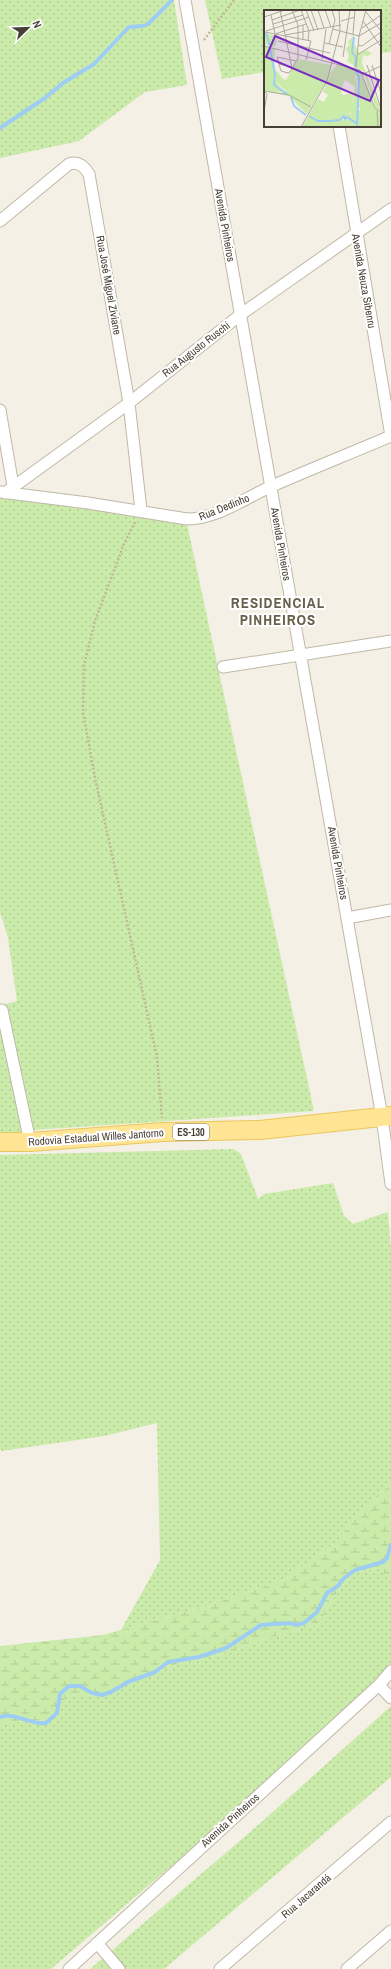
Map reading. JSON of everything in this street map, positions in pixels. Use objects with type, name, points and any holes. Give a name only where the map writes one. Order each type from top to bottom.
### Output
[{"type":"main road","name":"Rodovia Estadual Willes Jantorno","points":[[0,1142],[30,1142],[163,1132],[260,1130],[387,1117]]},
{"type":"street","name":"Avenida Pinheiros","points":[[185,0],[347,918],[387,1117],[391,1184]]},
{"type":"street","name":"Avenida Neuza Sibenru","points":[[339,127],[391,436]]},
{"type":"street","name":"Rua José Miguel Ziviane","points":[[0,221],[69,164],[80,164],[86,168],[89,174],[129,403],[141,510]]},
{"type":"street","name":"Rua Augusto Ruschi","points":[[6,491],[129,403],[240,314],[391,208]]},
{"type":"street","points":[[0,410],[6,491]]},
{"type":"street","name":"Rua Dedinho","points":[[6,491],[141,510],[187,519],[200,518],[221,511],[271,486],[391,436]]},
{"type":"street","points":[[223,667],[391,641]]},
{"type":"street","points":[[347,918],[391,910]]},
{"type":"street","points":[[2,1010],[30,1142]]},
{"type":"street","name":"Avenida Pinheiros","points":[[69,1969],[379,1685],[391,1671]]},
{"type":"street","points":[[379,1685],[391,1698]]},
{"type":"street","name":"Rua Jacarandá","points":[[220,1969],[391,1822]]},
{"type":"street","points":[[347,1969],[391,1931]]},
{"type":"street","points":[[97,1943],[119,1969]]},
{"type":"path","points":[[194,53],[234,0]]},
{"type":"path","points":[[141,510],[124,544],[95,621],[84,665],[83,712],[95,778],[157,1057],[163,1132]]},
{"type":"green space","points":[[0,0],[174,0],[187,85],[145,92],[79,141],[0,158]]},
{"type":"green space","points":[[205,0],[391,0],[391,52],[381,53],[381,10],[264,10],[264,72],[222,79]]},
{"type":"green space","points":[[0,496],[187,524],[314,1111],[33,1130],[26,1135],[0,1137],[0,1003],[3,1005],[17,1001],[8,938],[0,912]]},
{"type":"green space","points":[[234,1149],[241,1154],[258,1199],[264,1194],[333,1183],[344,1216],[353,1224],[388,1212],[391,1249],[391,1484],[366,1505],[333,1545],[283,1580],[209,1605],[121,1630],[160,1560],[157,1423],[104,1436],[2,1451],[0,1449],[0,1155]]},
{"type":"green space","points":[[391,1484],[391,1582],[379,1568],[353,1573],[335,1595],[319,1624],[262,1640],[225,1654],[179,1663],[99,1696],[69,1694],[46,1720],[0,1723],[0,1646],[103,1635],[209,1605],[283,1580],[333,1545],[366,1505]]},
{"type":"green space","points":[[379,1568],[391,1582],[391,1663],[314,1744],[51,1969],[0,1969],[0,1723],[46,1720],[69,1694],[99,1696],[179,1663],[225,1654],[262,1640],[319,1624],[335,1595],[353,1573]]},
{"type":"green space","points":[[391,1706],[391,1777],[164,1969],[90,1969],[256,1827]]},
{"type":"waterway","points":[[0,128],[45,98],[63,83],[94,64],[129,27],[148,24],[172,0]]},
{"type":"waterway","points":[[0,1717],[11,1716],[46,1723],[57,1713],[60,1694],[69,1686],[80,1686],[92,1693],[102,1695],[111,1692],[128,1682],[155,1672],[168,1662],[199,1657],[226,1648],[261,1625],[289,1623],[297,1625],[304,1623],[317,1612],[327,1593],[338,1586],[343,1579],[355,1570],[383,1562],[387,1558],[391,1545]]},
{"type":"district","name":"RESIDENCIAL PINHEIROS","points":[[278,610]]}]
